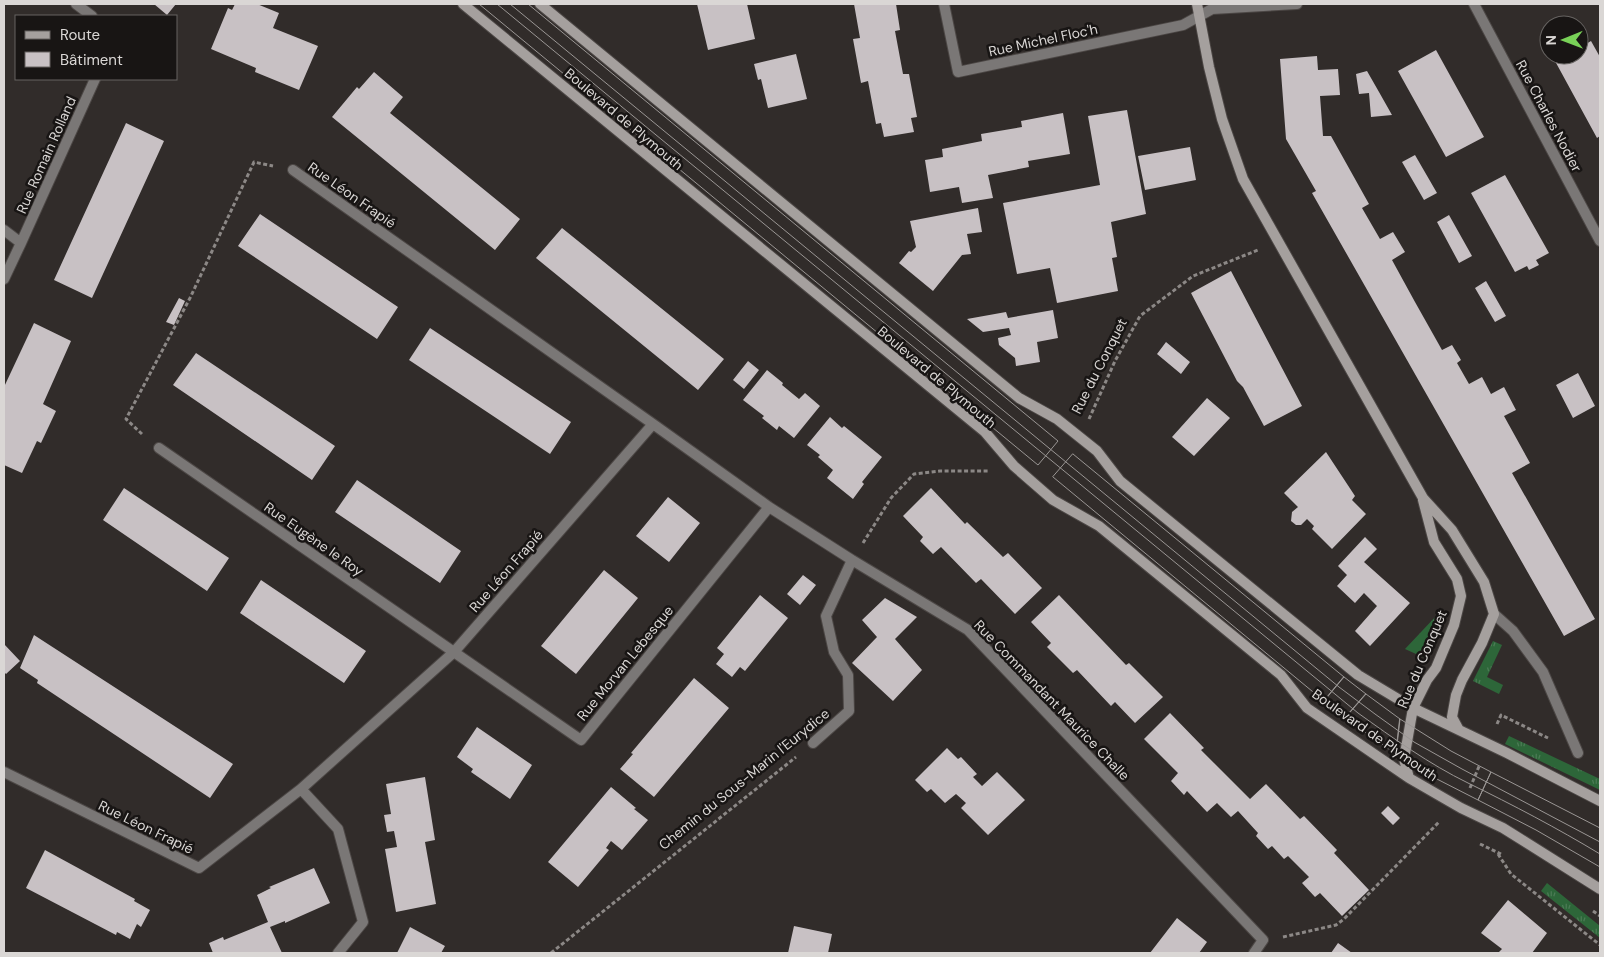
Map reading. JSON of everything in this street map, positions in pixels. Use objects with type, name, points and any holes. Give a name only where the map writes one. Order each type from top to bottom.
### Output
[{"type":"main road","name":"Boulevard de Plymouth","points":[[463,4],[985,432],[1014,466],[1053,500],[1099,526],[1281,676],[1307,708],[1410,778],[1461,808],[1503,828],[1600,889]]},
{"type":"main road","points":[[540,4],[1019,398],[1057,419],[1097,451],[1120,481],[1350,670],[1413,708],[1600,801]]},
{"type":"main road","points":[[1197,4],[1209,67],[1222,119],[1243,179],[1423,498],[1452,530],[1484,582],[1494,614],[1456,695],[1452,717],[1459,730]]},
{"type":"main road","name":"Rue du Conquet","points":[[1410,778],[1404,759],[1413,708],[1427,680],[1436,668],[1454,625],[1461,596],[1457,579],[1434,542],[1423,498]]},
{"type":"street","points":[[76,4],[91,15]]},
{"type":"street","name":"Rue Michel Floc'h","points":[[944,4],[958,72],[1183,25],[1199,15]]},
{"type":"street","points":[[1199,15],[1212,9],[1297,4]]},
{"type":"street","name":"Rue Charles Nodier","points":[[1474,4],[1600,241]]},
{"type":"street","name":"Rue Romain Rolland","points":[[4,279],[95,80]]},
{"type":"street","name":"Rue Léon Frapié","points":[[4,772],[198,868],[302,789],[454,652],[652,424],[293,170]]},
{"type":"street","points":[[4,230],[21,243]]},
{"type":"street","name":"Rue Commandant Maurice Challe","points":[[652,424],[769,507],[968,630],[1264,940]]},
{"type":"street","name":"Rue Eugène le Roy","points":[[159,448],[454,652]]},
{"type":"street","name":"Rue Morvan Lebesque","points":[[454,652],[581,740],[769,507]]},
{"type":"street","name":"Chemin du Sous-Marin l'Eurydice","points":[[814,743],[849,711],[848,675],[834,652],[826,616],[852,560]]},
{"type":"street","points":[[1494,614],[1513,631],[1543,672],[1578,754]]},
{"type":"street","points":[[302,789],[338,829],[363,922],[338,953]]},
{"type":"street","points":[[1254,953],[1264,940]]},
{"type":"path","points":[[159,448],[126,420],[190,298],[254,162],[293,170]]},
{"type":"path","name":"Rue du Conquet","points":[[1076,435],[1089,420],[1115,361],[1140,316],[1193,276],[1278,243]]},
{"type":"path","points":[[852,560],[891,498],[914,474],[940,471],[993,471]]},
{"type":"path","points":[[1501,715],[1578,754]]},
{"type":"path","name":"Chemin du Sous-Marin l'Eurydice","points":[[550,953],[814,743]]},
{"type":"path","points":[[1264,940],[1336,924],[1344,919],[1440,821]]},
{"type":"path","points":[[1497,853],[1511,874],[1600,945]]},
{"type":"green space","points":[[1438,614],[1446,618],[1425,658],[1405,649]]},
{"type":"green space","points":[[1493,641],[1502,645],[1487,677],[1503,685],[1499,694],[1473,681]]},
{"type":"green space","points":[[1509,736],[1600,779],[1600,790],[1505,744]]},
{"type":"green space","points":[[1547,883],[1600,926],[1600,938],[1541,891]]},
{"type":"building","points":[[154,4],[176,4],[167,15]]},
{"type":"building","points":[[235,4],[257,4],[279,13],[273,28],[318,46],[299,90],[255,72],[256,68],[211,49],[228,8],[232,10]]},
{"type":"building","points":[[697,4],[747,4],[755,39],[708,50]]},
{"type":"building","points":[[854,4],[896,4],[900,30],[895,31],[903,74],[909,74],[917,117],[911,118],[914,132],[884,137],[881,123],[876,124],[868,81],[861,83],[853,39],[860,38]]},
{"type":"building","points":[[1591,41],[1600,57],[1600,136],[1597,138],[1557,65],[1589,65],[1589,42]]},
{"type":"building","points":[[1436,50],[1484,137],[1446,157],[1398,71]]},
{"type":"building","points":[[796,54],[807,99],[768,108],[761,79],[758,80],[754,64]]},
{"type":"building","points":[[1317,56],[1318,70],[1338,69],[1340,95],[1320,96],[1323,136],[1331,136],[1369,204],[1362,208],[1380,239],[1393,232],[1405,252],[1392,260],[1442,350],[1452,345],[1461,360],[1457,363],[1469,384],[1482,377],[1491,394],[1504,387],[1516,410],[1504,416],[1530,463],[1512,473],[1595,619],[1564,636],[1312,193],[1316,191],[1286,139],[1280,59]]},
{"type":"building","points":[[1367,71],[1392,115],[1371,117],[1369,93],[1359,94],[1356,74]]},
{"type":"building","points":[[374,72],[403,97],[390,113],[520,219],[495,250],[332,117],[357,87],[359,89]]},
{"type":"building","points":[[1127,110],[1146,214],[1111,222],[1117,257],[1112,258],[1118,291],[1057,303],[1050,268],[1017,274],[1003,203],[1100,185],[1088,116]]},
{"type":"building","points":[[1063,113],[1070,154],[1028,161],[1029,167],[988,175],[993,198],[962,203],[959,187],[930,192],[925,160],[943,157],[942,149],[982,141],[981,134],[1022,127],[1021,121]]},
{"type":"building","points":[[126,123],[164,141],[92,298],[54,280]]},
{"type":"building","points":[[1190,147],[1196,180],[1145,190],[1138,156]]},
{"type":"building","points":[[1415,155],[1437,193],[1424,200],[1402,162]]},
{"type":"building","points":[[1505,175],[1549,253],[1536,260],[1539,265],[1529,270],[1527,266],[1515,272],[1471,193]]},
{"type":"building","points":[[978,208],[982,232],[967,234],[971,254],[962,255],[933,291],[899,263],[909,251],[911,252],[916,247],[910,221]]},
{"type":"building","points":[[260,214],[398,307],[377,339],[238,246]]},
{"type":"building","points":[[1449,215],[1472,256],[1459,263],[1437,222]]},
{"type":"building","points":[[562,228],[724,359],[698,390],[536,258]]},
{"type":"building","points":[[1231,271],[1302,406],[1264,426],[1243,387],[1237,381],[1191,293]]},
{"type":"building","points":[[1486,281],[1506,316],[1495,322],[1475,288]]},
{"type":"building","points":[[179,298],[185,301],[174,325],[166,322]]},
{"type":"building","points":[[1053,310],[1058,338],[1037,342],[1040,362],[1016,366],[1015,358],[999,345],[998,338],[1011,335],[1009,328],[983,332],[967,319],[1006,312],[1008,318]]},
{"type":"building","points":[[34,323],[71,341],[43,404],[56,411],[41,443],[37,441],[22,473],[4,465],[4,387]]},
{"type":"building","points":[[430,328],[571,422],[550,454],[409,360]]},
{"type":"building","points":[[1166,342],[1190,362],[1181,374],[1157,354]]},
{"type":"building","points":[[196,353],[335,446],[312,480],[173,385]]},
{"type":"building","points":[[748,361],[759,370],[744,389],[733,380]]},
{"type":"building","points":[[767,370],[799,399],[805,393],[820,406],[794,438],[779,426],[777,430],[762,418],[764,416],[743,400]]},
{"type":"building","points":[[1578,373],[1595,406],[1573,418],[1556,385]]},
{"type":"building","points":[[1207,398],[1230,418],[1194,456],[1172,437]]},
{"type":"building","points":[[830,417],[882,457],[862,482],[864,484],[853,499],[827,478],[833,470],[818,457],[820,455],[807,445]]},
{"type":"building","points":[[1326,452],[1355,496],[1352,500],[1366,514],[1332,549],[1312,529],[1314,526],[1307,519],[1301,525],[1296,525],[1291,521],[1292,512],[1298,507],[1284,493]]},
{"type":"building","points":[[357,480],[461,551],[440,583],[335,512]]},
{"type":"building","points":[[124,488],[229,558],[207,591],[103,520]]},
{"type":"building","points":[[931,488],[965,524],[967,522],[1003,557],[1008,553],[1042,588],[1015,614],[981,579],[976,583],[941,547],[933,554],[920,541],[923,537],[903,516]]},
{"type":"building","points":[[668,497],[700,523],[669,562],[636,536]]},
{"type":"building","points":[[1365,537],[1377,549],[1364,562],[1410,603],[1370,646],[1355,631],[1377,606],[1364,593],[1355,603],[1337,586],[1347,575],[1338,566]]},
{"type":"building","points":[[604,570],[638,598],[576,674],[541,646]]},
{"type":"building","points":[[803,575],[816,585],[800,605],[787,594]]},
{"type":"building","points":[[261,580],[366,651],[344,683],[240,613]]},
{"type":"building","points":[[760,595],[788,618],[745,671],[740,667],[732,677],[716,664],[724,654],[717,648]]},
{"type":"building","points":[[1059,595],[1126,665],[1129,663],[1163,697],[1135,723],[1115,702],[1111,706],[1077,670],[1073,673],[1047,647],[1051,643],[1031,622]]},
{"type":"building","points":[[885,598],[917,617],[895,639],[922,670],[893,701],[852,663],[877,637],[862,620]]},
{"type":"building","points":[[34,635],[233,764],[210,798],[37,683],[38,680],[20,668]]},
{"type":"building","points":[[4,644],[20,661],[6,674],[4,672]]},
{"type":"building","points":[[694,678],[729,708],[654,797],[620,769],[633,754],[631,753]]},
{"type":"building","points":[[1170,713],[1204,748],[1201,750],[1250,799],[1266,784],[1300,819],[1304,816],[1337,850],[1334,853],[1369,890],[1342,916],[1320,893],[1315,897],[1302,883],[1309,877],[1288,856],[1284,859],[1272,846],[1268,849],[1256,836],[1258,833],[1238,811],[1231,817],[1217,803],[1207,812],[1187,791],[1184,795],[1171,781],[1178,773],[1144,739]]},
{"type":"building","points":[[477,727],[532,765],[510,799],[471,772],[473,769],[457,757]]},
{"type":"building","points":[[947,748],[958,759],[961,757],[977,774],[973,777],[982,786],[997,772],[1025,800],[988,835],[961,808],[966,803],[956,794],[945,803],[931,789],[927,792],[915,780]]},
{"type":"building","points":[[425,777],[435,840],[425,842],[436,904],[396,912],[385,849],[397,847],[394,831],[387,832],[384,815],[391,814],[386,784]]},
{"type":"building","points":[[611,787],[648,820],[622,850],[611,841],[606,848],[609,850],[578,887],[548,862]]},
{"type":"building","points":[[1388,806],[1400,818],[1393,825],[1381,813]]},
{"type":"building","points":[[45,850],[135,899],[134,901],[150,910],[141,927],[137,924],[130,939],[117,932],[116,935],[26,888]]},
{"type":"building","points":[[314,868],[330,903],[285,923],[285,921],[270,927],[282,953],[213,953],[209,943],[223,937],[224,940],[268,922],[257,895],[271,888],[269,887]]},
{"type":"building","points":[[1508,900],[1547,933],[1532,953],[1498,953],[1502,949],[1481,933]]},
{"type":"building","points":[[1177,918],[1207,942],[1199,953],[1150,953]]},
{"type":"building","points":[[794,926],[832,934],[828,953],[788,953]]},
{"type":"building","points":[[410,927],[445,946],[441,953],[397,953]]},
{"type":"building","points":[[1338,943],[1352,953],[1331,953]]},
{"type":"tram line","points":[[479,4],[1038,465],[1058,441],[528,4]]},
{"type":"tram line","points":[[497,4],[1358,713],[1439,768],[1535,817],[1600,854]]},
{"type":"tram line","points":[[510,4],[1339,687],[1414,742],[1600,842]]},
{"type":"tram line","points":[[1073,454],[1344,677],[1324,701],[1053,477],[1073,454]]},
{"type":"tram line","points":[[1344,677],[1366,694],[1345,718],[1324,701],[1344,677]]},
{"type":"tram line","points":[[1366,694],[1400,719],[1396,754],[1345,718],[1366,694]]},
{"type":"tram line","points":[[1400,719],[1451,751],[1491,772],[1478,800],[1431,776],[1396,754],[1400,719]]},
{"type":"tram line","points":[[1600,828],[1491,772],[1478,800],[1536,830],[1600,867]]}]
